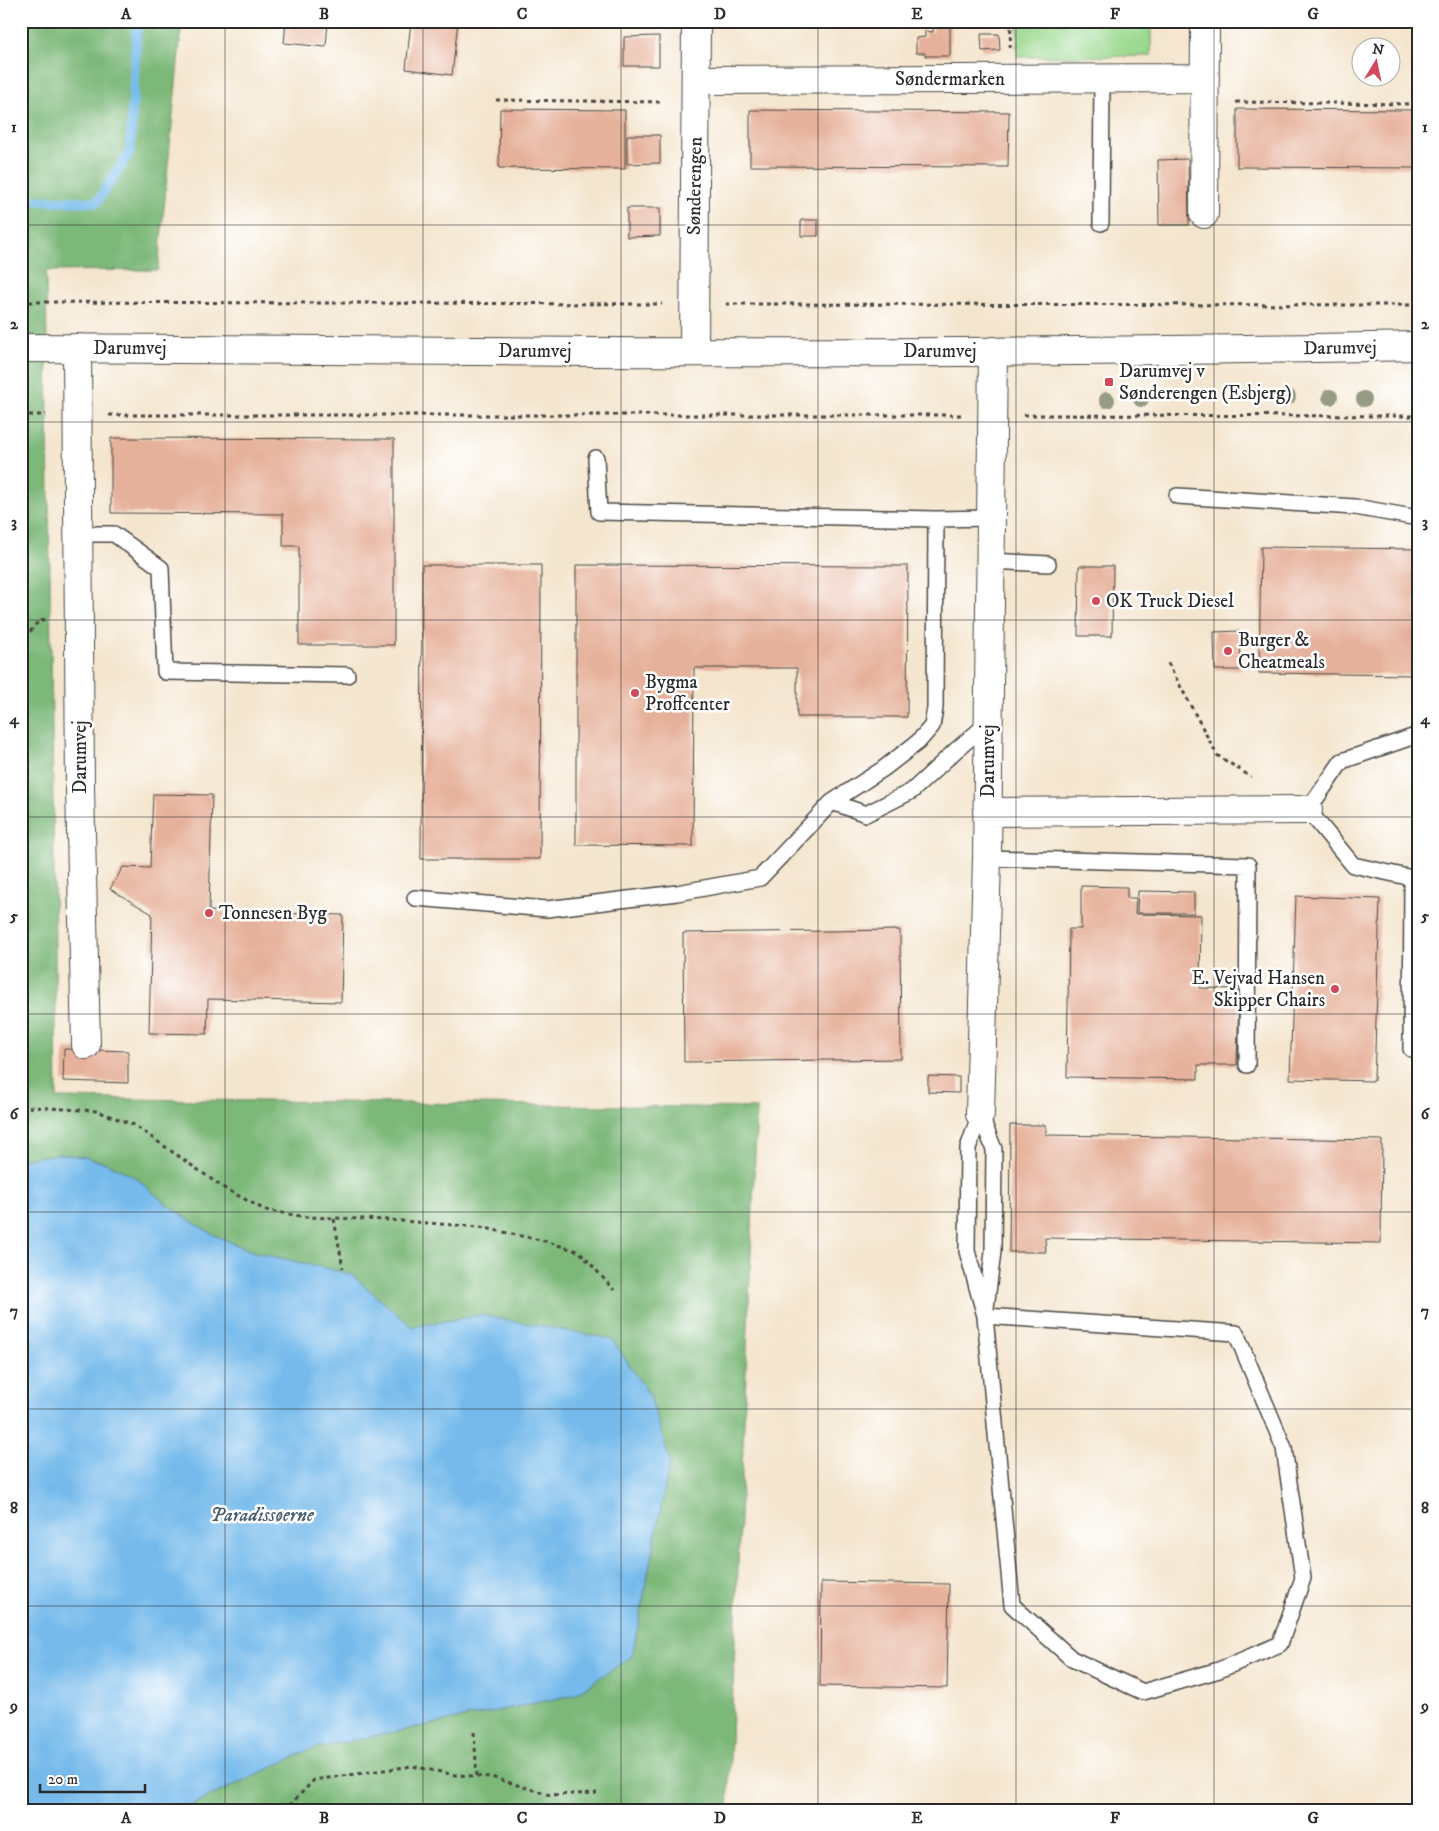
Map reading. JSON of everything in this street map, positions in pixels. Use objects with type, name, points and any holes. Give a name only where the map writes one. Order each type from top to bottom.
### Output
[{"type":"street","name":"Sønderengen","points":[[694,351],[696,21]]},
{"type":"street","points":[[1204,214],[1205,21]]},
{"type":"street","name":"Søndermarken","points":[[696,91],[1102,78],[1205,90]]},
{"type":"street","name":"Darumvej","points":[[21,348],[1178,351],[1418,346]]},
{"type":"street","name":"Darumvej","points":[[77,348],[80,789],[86,1045]]},
{"type":"street","name":"Darumvej","points":[[980,1114],[987,858],[993,351]]},
{"type":"street","name":"Darumvej","points":[[987,812],[1308,810]]},
{"type":"lane","points":[[1101,223],[1102,78]]},
{"type":"lane","points":[[596,458],[598,512],[936,519],[990,518]]},
{"type":"lane","points":[[1177,496],[1355,507],[1418,518]]},
{"type":"lane","points":[[415,898],[547,909],[677,893],[760,878],[832,802],[883,770],[918,742],[932,726],[935,708],[936,519]]},
{"type":"lane","points":[[78,534],[114,534],[161,568],[165,672],[347,675]]},
{"type":"lane","points":[[990,561],[1048,564]]},
{"type":"lane","points":[[832,802],[866,814],[912,791],[988,723]]},
{"type":"lane","points":[[1411,1049],[1412,878],[1353,865],[1308,810],[1342,761],[1418,735]]},
{"type":"lane","points":[[987,858],[1248,864],[1247,1065]]},
{"type":"lane","points":[[980,1114],[968,1148],[967,1251],[985,1316],[1012,1605],[1072,1659],[1143,1692],[1219,1670],[1280,1644],[1303,1578],[1302,1569],[1284,1448],[1236,1333],[985,1316]]},
{"type":"lane","points":[[980,1114],[994,1149],[993,1252],[985,1316]]},
{"type":"path","points":[[1205,90],[1418,104]]},
{"type":"path","points":[[496,100],[696,91]]},
{"type":"path","points":[[21,415],[1418,416]]},
{"type":"path","points":[[1168,663],[1217,755],[1256,780]]},
{"type":"path","points":[[21,1108],[34,1107],[97,1111],[134,1125],[224,1188],[265,1210],[306,1217],[389,1220],[480,1227],[545,1241],[580,1252],[614,1290]]},
{"type":"path","points":[[334,1219],[344,1268]]},
{"type":"path","points":[[474,1732],[477,1776]]},
{"type":"path","points":[[283,1810],[314,1780],[412,1766],[455,1775],[491,1777],[550,1795],[597,1793]]},
{"type":"green space","points":[[21,21],[182,21],[158,270],[46,271],[57,1098],[757,1108],[728,1810],[181,1810],[311,1749],[574,1695],[632,1656],[670,1461],[480,1315],[412,1327],[351,1274],[254,1252],[216,1236],[166,1204],[135,1177],[109,1164],[85,1157],[60,1154],[21,1159]]},
{"type":"green space","points":[[1017,21],[1151,21],[1151,56],[1017,57]]},
{"type":"water","name":"Paradissøerne","points":[[60,1154],[85,1157],[109,1164],[135,1177],[166,1204],[194,1223],[216,1236],[254,1252],[351,1274],[412,1327],[480,1315],[612,1339],[650,1396],[670,1461],[632,1656],[574,1695],[311,1749],[181,1810],[21,1810],[21,1159]]},
{"type":"building","points":[[286,21],[328,21],[326,47],[284,43]]},
{"type":"building","points":[[411,21],[458,21],[452,75],[406,69]]},
{"type":"building","points":[[934,21],[950,21],[950,56],[925,56],[925,53],[916,53],[916,38],[925,37],[925,31],[933,32]]},
{"type":"building","points":[[1161,21],[1191,21],[1191,26],[1161,25]]},
{"type":"building","points":[[981,34],[999,34],[1000,50],[982,51]]},
{"type":"building","points":[[659,36],[659,66],[624,66],[624,37]]},
{"type":"building","points":[[500,109],[625,110],[625,169],[499,168]]},
{"type":"building","points":[[1237,109],[1418,110],[1418,168],[1237,167]]},
{"type":"building","points":[[750,110],[1009,112],[1008,167],[750,166]]},
{"type":"building","points":[[627,135],[660,135],[660,163],[627,164]]},
{"type":"building","points":[[1188,159],[1189,225],[1159,225],[1158,160]]},
{"type":"building","points":[[627,208],[660,208],[660,236],[627,237]]},
{"type":"building","points":[[801,220],[818,220],[818,236],[801,236]]},
{"type":"building","points":[[111,438],[394,439],[394,645],[299,645],[299,546],[283,546],[283,514],[111,513]]},
{"type":"building","points":[[1261,547],[1417,549],[1415,675],[1259,673]]},
{"type":"building","points":[[422,565],[541,565],[540,859],[421,859]]},
{"type":"building","name":"Bygma Proffcenter","points":[[576,565],[908,566],[907,717],[797,717],[797,668],[694,668],[693,846],[576,845]]},
{"type":"building","points":[[1079,566],[1113,566],[1112,636],[1078,636]]},
{"type":"building","points":[[1240,631],[1241,670],[1215,670],[1214,632]]},
{"type":"building","name":"Tonnesen Byg","points":[[153,794],[212,795],[209,911],[343,915],[341,1002],[208,999],[207,1034],[149,1033],[152,914],[110,889],[123,867],[150,868]]},
{"type":"building","points":[[1081,886],[1127,887],[1127,898],[1136,898],[1135,914],[1201,915],[1200,988],[1239,989],[1237,1065],[1198,1065],[1198,1079],[1067,1077],[1069,929],[1081,929]]},
{"type":"building","points":[[1138,891],[1194,892],[1194,913],[1137,913]]},
{"type":"building","name":"E. Vejvad Hansen Skipper Chairs","points":[[1296,896],[1380,899],[1374,1081],[1290,1079]]},
{"type":"building","points":[[900,930],[901,1059],[684,1062],[683,933]]},
{"type":"building","points":[[64,1049],[128,1051],[128,1083],[63,1081]]},
{"type":"building","points":[[928,1076],[959,1077],[959,1093],[928,1092]]},
{"type":"building","points":[[1010,1125],[1046,1125],[1046,1135],[1382,1140],[1381,1243],[1045,1238],[1046,1252],[1009,1252]]},
{"type":"building","points":[[821,1582],[949,1584],[947,1688],[820,1686]]},
{"type":"waterway","points":[[21,200],[97,202],[130,152],[137,21]]},
{"type":"place","name":"Darumvej v Sønderengen (Esbjerg)","points":[[1109,382]]},
{"type":"place","name":"OK Truck Diesel","points":[[1096,601]]},
{"type":"place","name":"Burger & Cheatmeals","points":[[1228,651]]},
{"type":"place","name":"Bygma Proffcenter","points":[[635,693]]},
{"type":"place","name":"Tonnesen Byg","points":[[209,913]]},
{"type":"place","name":"E. Vejvad Hansen Skipper Chairs","points":[[1335,989]]}]
